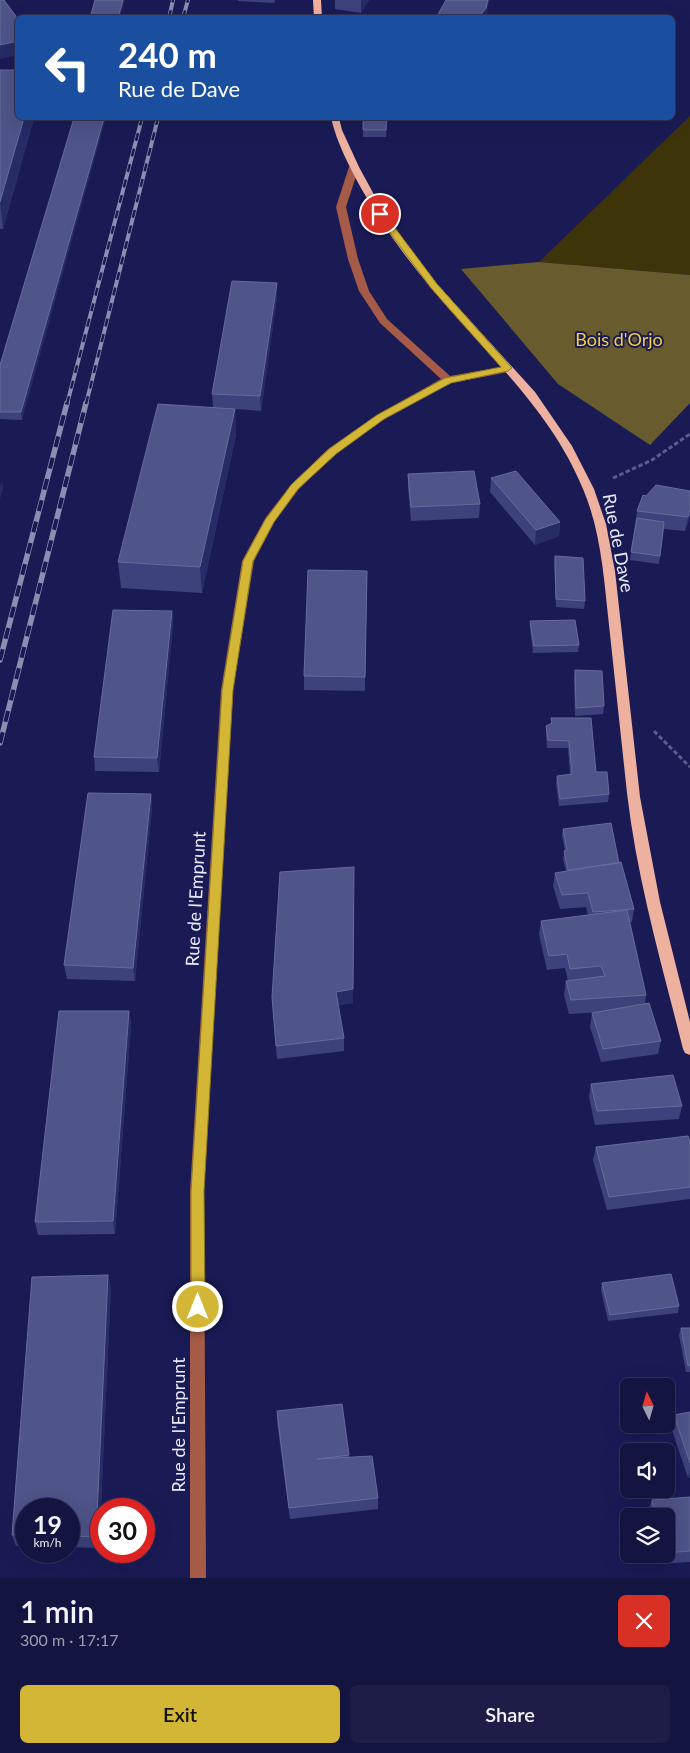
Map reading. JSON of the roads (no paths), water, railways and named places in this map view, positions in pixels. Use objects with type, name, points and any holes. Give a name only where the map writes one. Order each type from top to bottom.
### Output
[{"type":"main road","points":[[317,0],[318,15]]},
{"type":"main road","name":"Rue de Dave","points":[[336,120],[354,167],[380,214],[434,286],[530,394],[566,446],[589,489],[600,524],[608,572],[634,798],[653,902],[690,1049]]},
{"type":"street","points":[[354,167],[340,207],[353,259],[364,291],[383,321],[448,380]]},
{"type":"street","name":"Rue de l'Emprunt","points":[[198,1578],[197,1191],[227,690],[248,561],[270,520],[290,494],[332,451],[381,417],[448,380],[508,368]]},
{"type":"railway","points":[[170,15],[173,0]]},
{"type":"railway","points":[[184,15],[188,0]]},
{"type":"railway","points":[[67,404],[141,120]]},
{"type":"railway","points":[[86,404],[157,120]]},
{"type":"railway","points":[[0,660],[67,403]]},
{"type":"railway","points":[[0,743],[86,403]]},
{"type":"park label","name":"Bois d'Orjo","points":[[619,340]]}]
